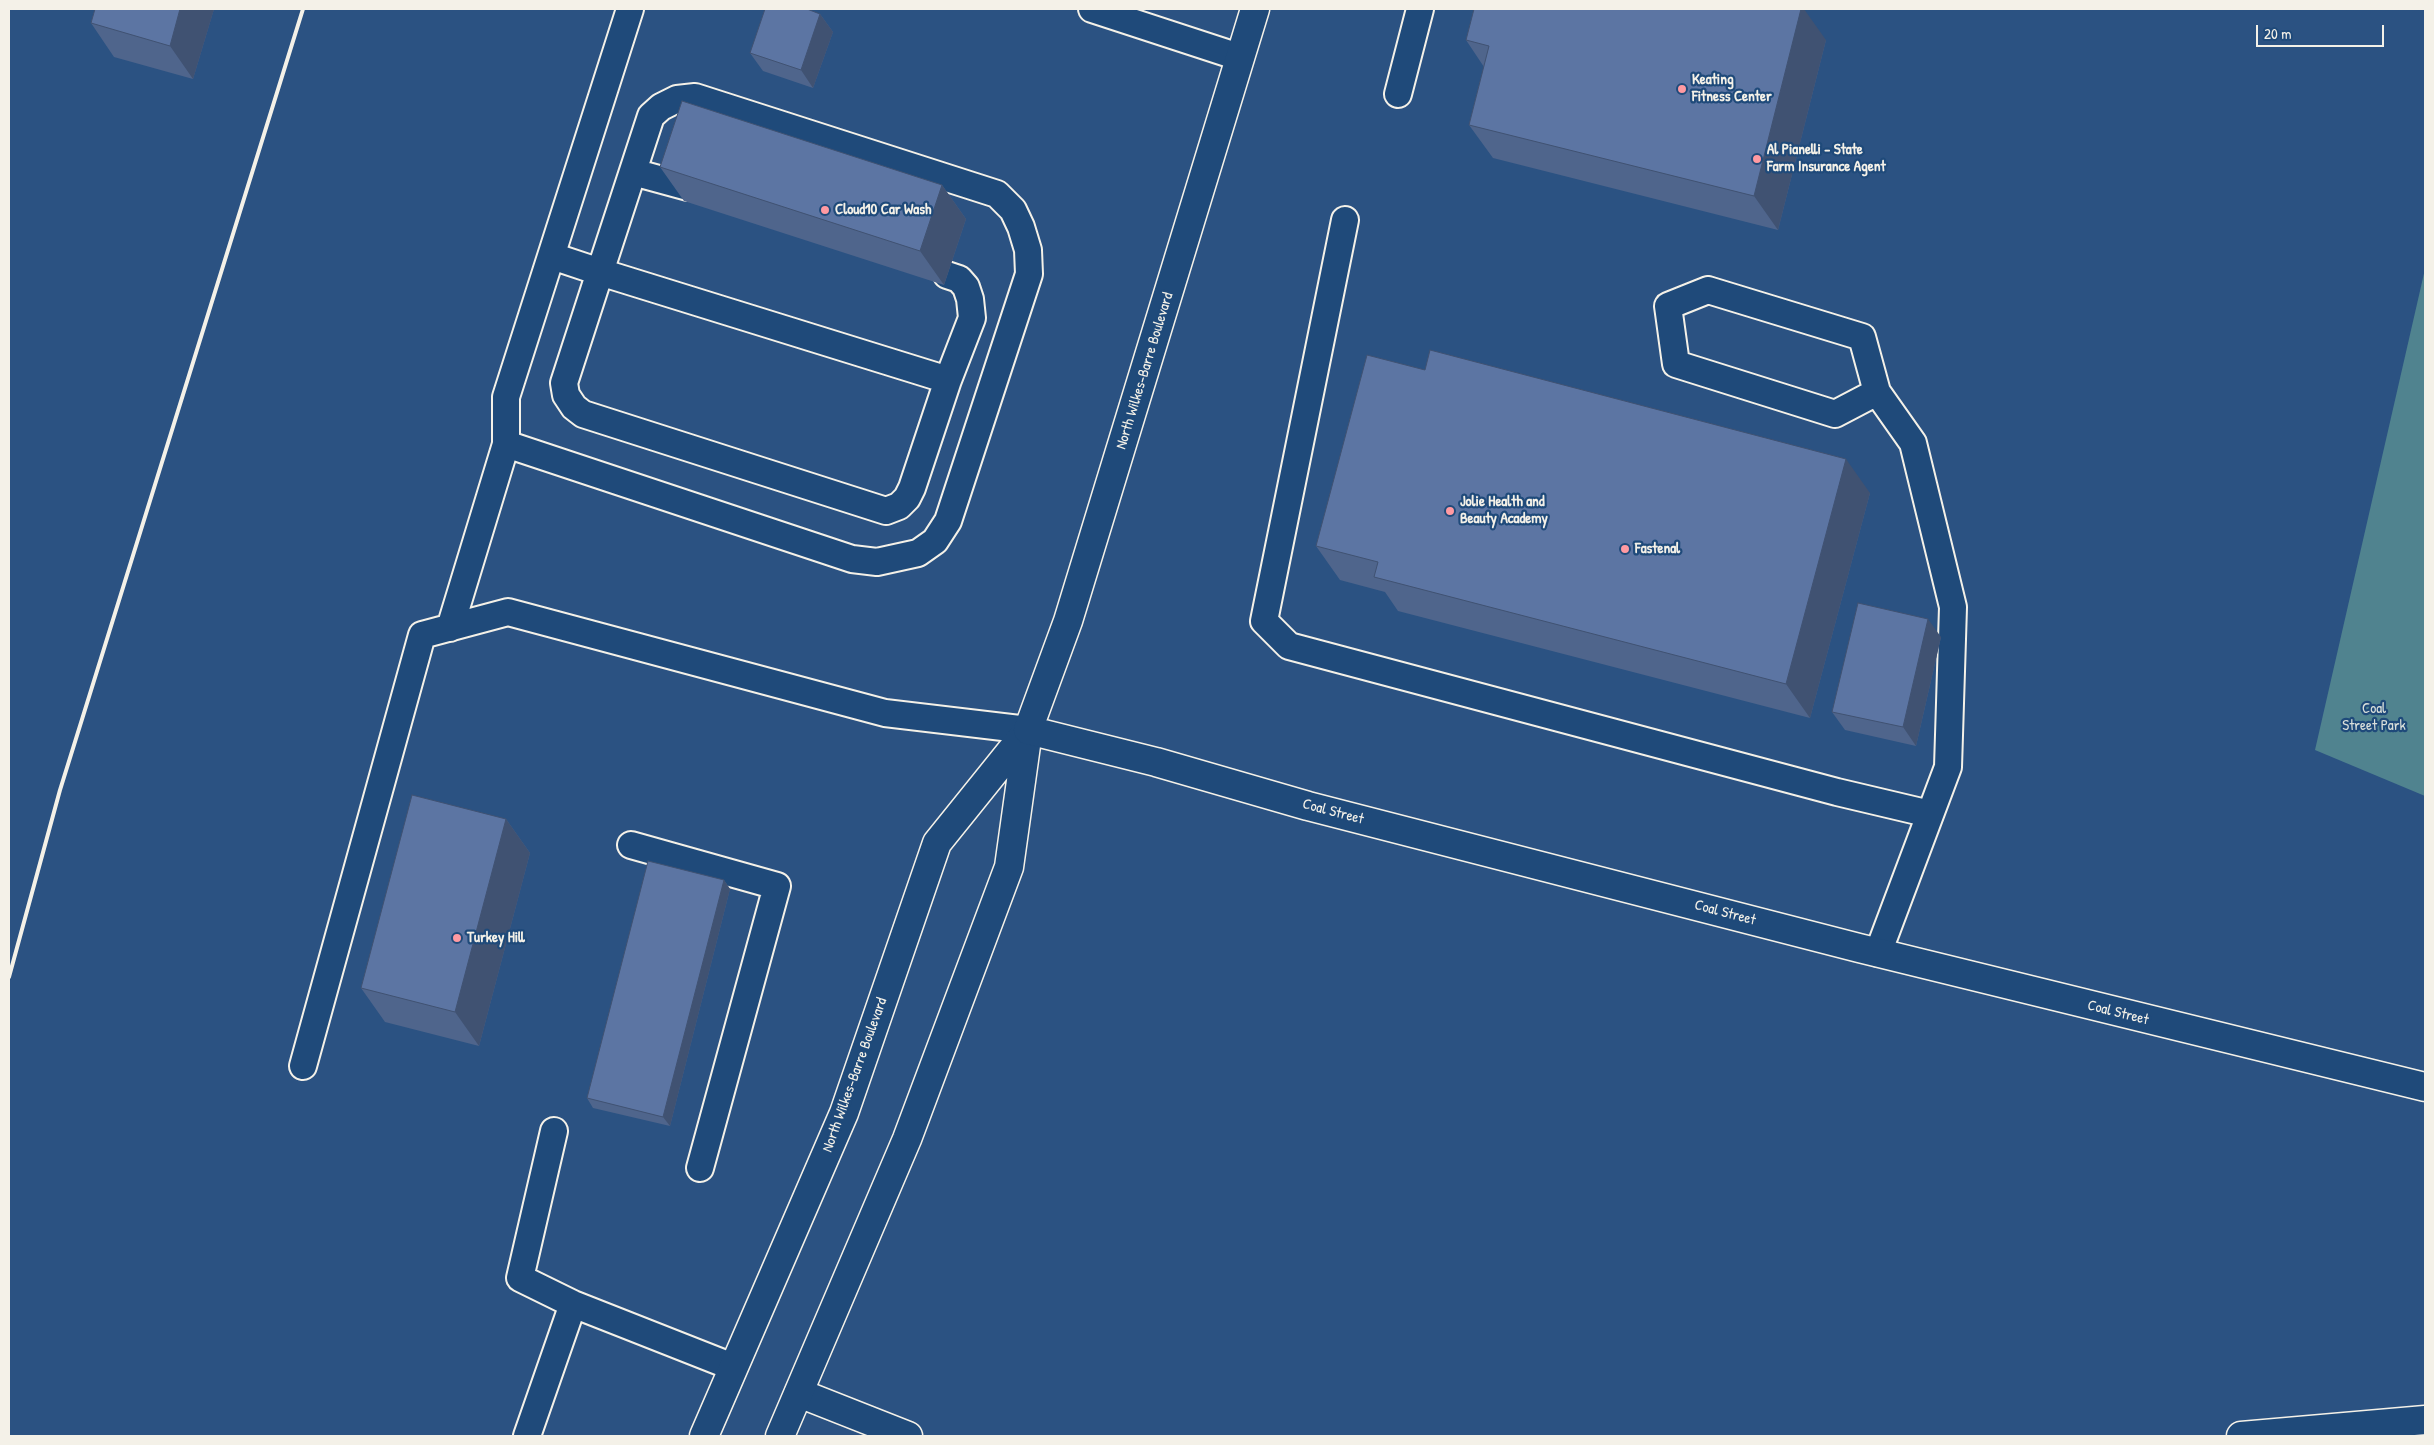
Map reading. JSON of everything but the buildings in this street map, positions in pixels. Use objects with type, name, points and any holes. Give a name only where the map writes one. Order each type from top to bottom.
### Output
[{"type":"main road","name":"North Wilkes-Barre Boulevard","points":[[780,1436],[907,1140],[1008,867],[1028,730],[1074,602],[1255,9]]},
{"type":"main road","name":"North Wilkes-Barre Boulevard","points":[[704,1436],[844,1113],[937,843],[1028,730]]},
{"type":"main road","name":"Coal Street","points":[[1028,730],[1156,762],[1308,806],[1878,953],[2425,1086]]},
{"type":"main road","points":[[799,1393],[908,1436]]},
{"type":"main road","points":[[2241,1436],[2425,1420]]},
{"type":"lane","points":[[450,628],[506,444],[506,397],[630,9]]},
{"type":"lane","points":[[1087,9],[1239,57]]},
{"type":"lane","points":[[1398,94],[1420,9]]},
{"type":"lane","points":[[506,444],[852,559],[877,562],[918,553],[935,541],[948,521],[1029,274],[1028,250],[1021,227],[1013,210],[997,194],[695,97],[677,99],[661,107],[651,116],[564,382],[566,395],[574,407],[583,414],[886,510],[899,506],[907,498],[912,488],[948,380],[972,318],[970,299],[966,287],[959,279],[947,275]]},
{"type":"lane","points":[[633,172],[688,187]]},
{"type":"lane","points":[[1344,220],[1264,621],[1290,646],[1837,792],[1930,814]]},
{"type":"lane","points":[[552,256],[948,380]]},
{"type":"lane","points":[[1877,392],[1835,414],[1676,364],[1668,306],[1708,290],[1862,337],[1877,392],[1913,443],[1953,607],[1948,767],[1878,953]]},
{"type":"lane","points":[[302,1066],[422,635],[508,612],[885,713],[1028,730]]},
{"type":"lane","points":[[631,845],[777,886],[700,1168]]},
{"type":"lane","points":[[554,1131],[520,1278],[573,1304],[733,1367]]},
{"type":"lane","points":[[528,1436],[573,1304]]},
{"type":"green space","name":"Coal Street Park","points":[[2425,269],[2425,796],[2315,750]]},
{"type":"railway","points":[[9,977],[60,790],[303,9]]},
{"type":"place","name":"Keating Fitness Center","points":[[1682,89]]},
{"type":"place","name":"Al Pianelli - State Farm Insurance Agent","points":[[1757,159]]},
{"type":"place","name":"Cloud10 Car Wash","points":[[825,210]]},
{"type":"place","name":"Jolie Health and Beauty Academy","points":[[1450,511]]},
{"type":"place","name":"Fastenal","points":[[1625,549]]},
{"type":"place","name":"Turkey Hill","points":[[457,938]]}]
